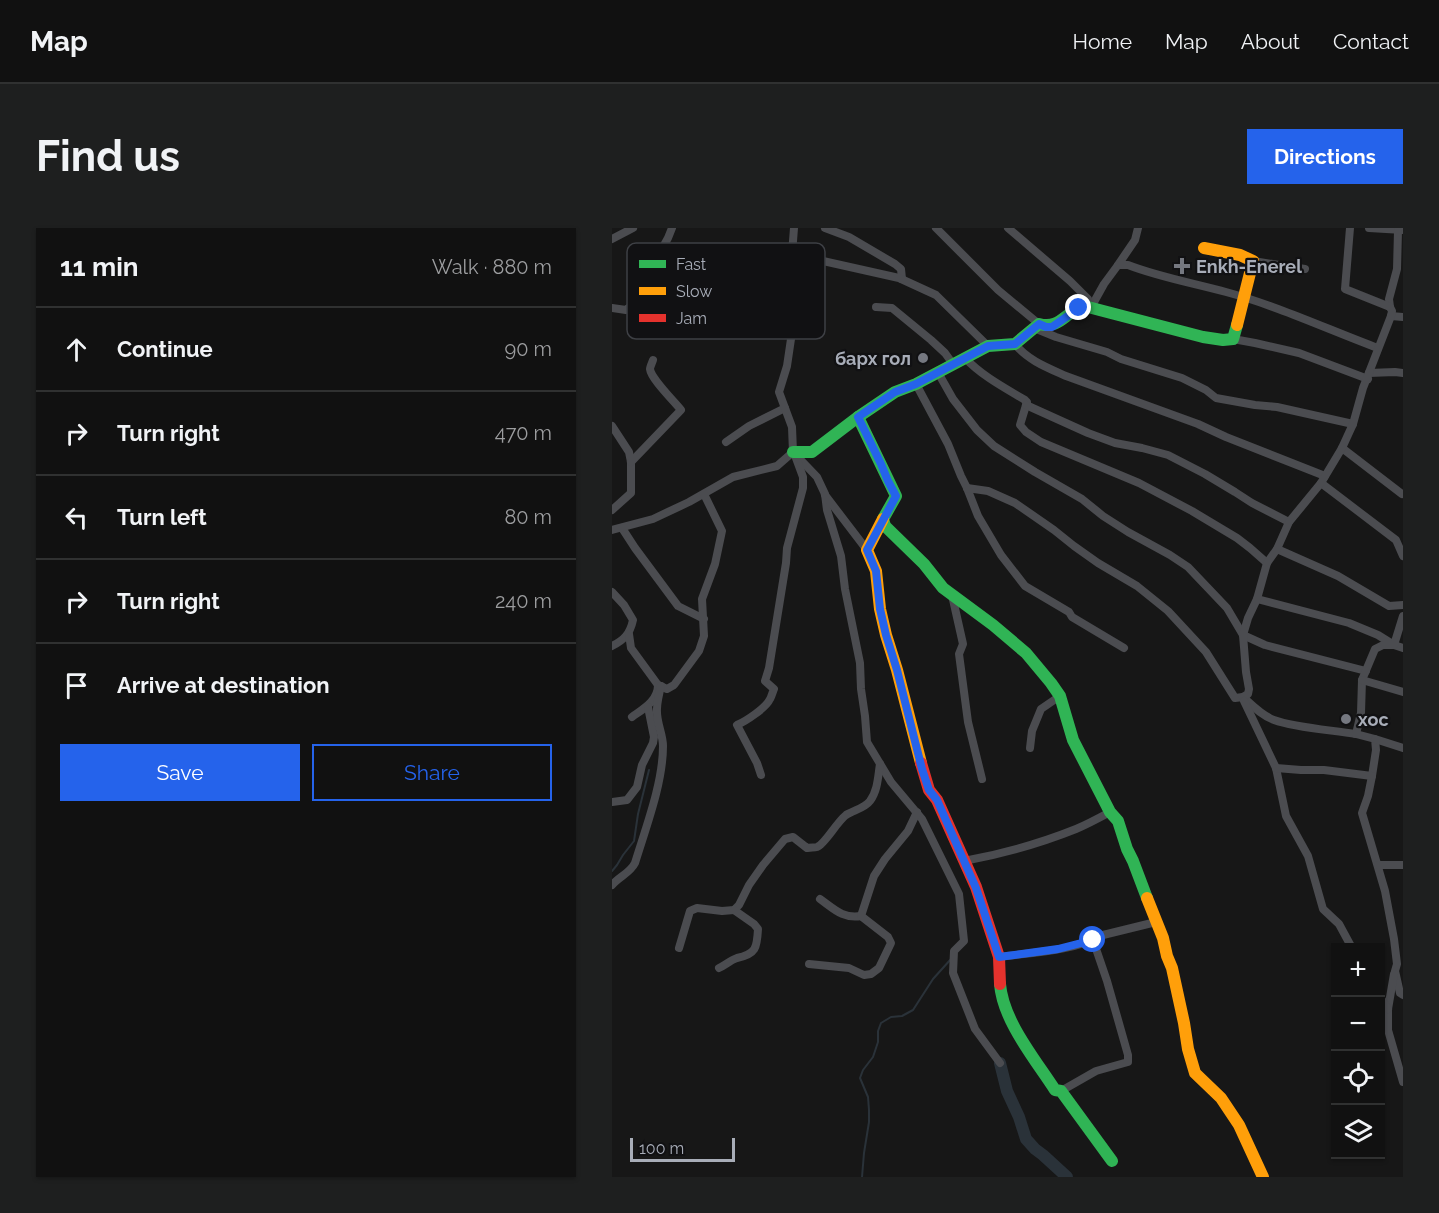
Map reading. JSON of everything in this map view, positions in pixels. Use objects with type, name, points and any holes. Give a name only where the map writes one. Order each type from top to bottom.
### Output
[{"type":"street","points":[[612,239],[633,228]]},
{"type":"street","points":[[665,243],[672,228]]},
{"type":"street","points":[[793,243],[794,228]]},
{"type":"street","points":[[825,228],[849,237],[895,264],[900,269],[902,279]]},
{"type":"street","points":[[936,228],[1036,326],[1056,337],[1182,378],[1206,390],[1216,398],[1277,407],[1353,424]]},
{"type":"street","points":[[1008,228],[1082,293],[1088,299],[1089,307]]},
{"type":"street","points":[[1089,307],[1135,240],[1138,228]]},
{"type":"street","points":[[1350,228],[1345,289],[1403,317]]},
{"type":"street","points":[[967,488],[988,490],[1015,504],[1098,563],[1137,586],[1168,611],[1206,652],[1235,698],[1248,694],[1243,634],[1257,599],[1267,563],[1289,522],[1323,479],[1342,448],[1353,424],[1390,311],[1389,300],[1400,270],[1401,230],[1369,228]]},
{"type":"street","points":[[1204,248],[1240,255],[1254,261],[1305,269]]},
{"type":"street","points":[[825,261],[902,279],[936,295],[988,346]]},
{"type":"street","points":[[1233,339],[1254,261]]},
{"type":"street","points":[[1118,264],[1276,308],[1378,348]]},
{"type":"street","points":[[876,307],[892,308],[931,340],[953,364]]},
{"type":"street","points":[[612,530],[653,519],[733,477],[777,466],[793,452],[812,452],[895,392],[916,384],[988,346],[1015,344],[1036,326],[1052,327],[1079,308],[1089,307],[1203,337],[1233,339],[1299,353],[1368,376],[1403,373]]},
{"type":"street","points":[[612,308],[627,309]]},
{"type":"street","points":[[761,776],[757,763],[737,725],[765,707],[774,689],[765,681],[769,668],[787,548],[802,488],[803,477],[793,452],[792,427],[779,392],[787,366],[790,339]]},
{"type":"street","points":[[1015,344],[1021,352],[1066,376],[1198,424],[1323,479],[1396,540],[1403,555]]},
{"type":"street","points":[[965,358],[988,377],[1027,402],[1020,425],[1032,437],[1139,483],[1192,511],[1237,538],[1267,563]]},
{"type":"street","points":[[631,462],[681,410],[651,373],[649,368],[653,360]]},
{"type":"street","points":[[939,371],[953,399],[977,430],[994,446],[1082,499],[1128,532],[1188,567],[1227,608],[1243,634],[1265,645],[1366,671]]},
{"type":"street","points":[[916,384],[948,444],[988,535],[1024,586],[1124,648]]},
{"type":"street","points":[[1026,405],[1115,443],[1168,455],[1289,522]]},
{"type":"street","points":[[726,442],[749,426],[785,408]]},
{"type":"street","points":[[858,417],[896,496],[867,550]]},
{"type":"street","points":[[612,426],[629,453],[631,462],[631,493],[612,510]]},
{"type":"street","points":[[1342,448],[1402,494]]},
{"type":"street","points":[[793,452],[816,477],[825,494],[867,550],[876,571],[880,609],[886,635],[929,790],[937,800],[976,888],[999,957],[1001,993],[1011,1023],[1055,1090],[1061,1091],[1096,1071],[1128,1062],[1107,981],[1093,940]]},
{"type":"street","points":[[612,592],[624,605],[633,620],[629,634],[631,648],[659,686],[667,689],[674,685],[699,651],[704,636],[702,599],[715,564],[722,531],[704,494]]},
{"type":"street","points":[[825,494],[827,510],[841,556],[845,589],[860,663],[867,742],[891,782],[922,819],[959,894],[964,941],[954,951],[954,973],[975,1029],[1000,1063]]},
{"type":"street","points":[[883,519],[885,526],[924,564],[943,588],[1026,653],[1060,696],[1073,740],[1110,812],[1118,821],[1164,939],[1195,1073],[1221,1098],[1239,1125],[1263,1177]]},
{"type":"street","points":[[622,528],[678,606],[704,619]]},
{"type":"street","points":[[1276,549],[1338,576],[1389,606],[1403,605]]},
{"type":"street","points":[[952,594],[963,644],[959,654],[968,722],[982,779]]},
{"type":"street","points":[[1257,599],[1349,623],[1403,648]]},
{"type":"street","points":[[1394,645],[1403,616]]},
{"type":"street","points":[[612,646],[629,634]]},
{"type":"street","points":[[1356,734],[1361,713],[1362,680],[1375,649],[1383,645],[1394,645]]},
{"type":"street","points":[[1362,680],[1403,692]]},
{"type":"street","points":[[632,717],[648,706],[659,686]]},
{"type":"street","points":[[612,885],[632,870],[635,863],[661,769],[663,743],[656,709],[659,686]]},
{"type":"street","points":[[1030,748],[1032,731],[1041,709],[1060,696]]},
{"type":"street","points":[[1243,697],[1273,720],[1356,734],[1403,748]]},
{"type":"street","points":[[1243,697],[1276,768],[1286,816],[1308,856],[1323,909],[1339,924],[1349,943]]},
{"type":"street","points":[[612,802],[627,800],[637,787],[642,765],[651,749],[654,737],[648,706]]},
{"type":"street","points":[[1375,740],[1376,750],[1372,776],[1362,813],[1392,922],[1397,964],[1388,1009],[1388,1030],[1403,1082]]},
{"type":"street","points":[[734,910],[763,865],[785,838],[793,837],[807,848],[818,846],[841,819],[867,805],[877,786],[880,763]]},
{"type":"street","points":[[1276,768],[1324,770],[1372,776]]},
{"type":"street","points":[[861,916],[874,876],[908,831],[917,812]]},
{"type":"street","points":[[964,861],[1013,850],[1077,829],[1110,812]]},
{"type":"street","points":[[1378,865],[1403,865]]},
{"type":"street","points":[[820,899],[844,916],[852,918],[861,916]]},
{"type":"street","points":[[679,948],[690,911],[697,908],[734,910],[758,929],[758,942],[752,953],[745,958],[735,959],[719,968]]},
{"type":"street","points":[[809,964],[849,968],[864,975],[871,974],[879,968],[891,943],[861,916]]},
{"type":"street","points":[[999,957],[1058,949],[1156,921]]},
{"type":"street","points":[[1395,971],[1400,993],[1403,995]]},
{"type":"street","points":[[1385,1004],[1388,1009]]},
{"type":"street","points":[[1061,1091],[1112,1161]]},
{"type":"waterway","points":[[612,871],[634,841],[649,770]]},
{"type":"waterway","points":[[862,1177],[869,1110],[868,1097],[860,1078],[873,1057],[881,1023],[913,1010],[933,979],[951,959]]},
{"type":"waterway","points":[[1000,1063],[1007,1091],[1026,1139],[1067,1177]]},
{"type":"traffic: fast","points":[[793,452],[812,452],[895,392],[916,384],[988,346],[1015,344],[1039,324],[1054,324],[1080,308],[1088,307],[1203,337],[1223,340],[1233,339],[1237,325]]},
{"type":"traffic: fast","points":[[858,417],[896,496],[883,519],[885,526],[924,564],[943,588],[1026,653],[1051,683],[1060,696],[1073,740],[1110,812],[1118,821],[1147,898]]},
{"type":"traffic: fast","points":[[1000,984],[1007,1012],[1021,1039],[1055,1090],[1061,1091],[1112,1161]]},
{"type":"traffic: slow","points":[[1204,248],[1240,255],[1253,261],[1237,325]]},
{"type":"traffic: slow","points":[[883,519],[867,550],[876,571],[880,609],[886,635],[921,763]]},
{"type":"traffic: slow","points":[[1147,898],[1172,968],[1195,1073],[1221,1098],[1239,1125],[1263,1177]]},
{"type":"traffic: jam","points":[[921,763],[929,790],[937,800],[976,887],[999,957],[1000,984]]},
{"type":"place","name":"Enkh-Enerel","points":[[1182,266]]},
{"type":"place","name":"барх гол","points":[[923,358]]},
{"type":"place","name":"хос","points":[[1346,719]]},
{"type":"route","points":[[1079,308],[1052,327],[1039,324],[1015,344],[988,346],[916,384],[895,392],[858,417],[896,496],[867,550],[876,571],[880,609],[886,635],[929,790],[937,800],[976,888],[999,957],[1058,949],[1093,940]]}]
